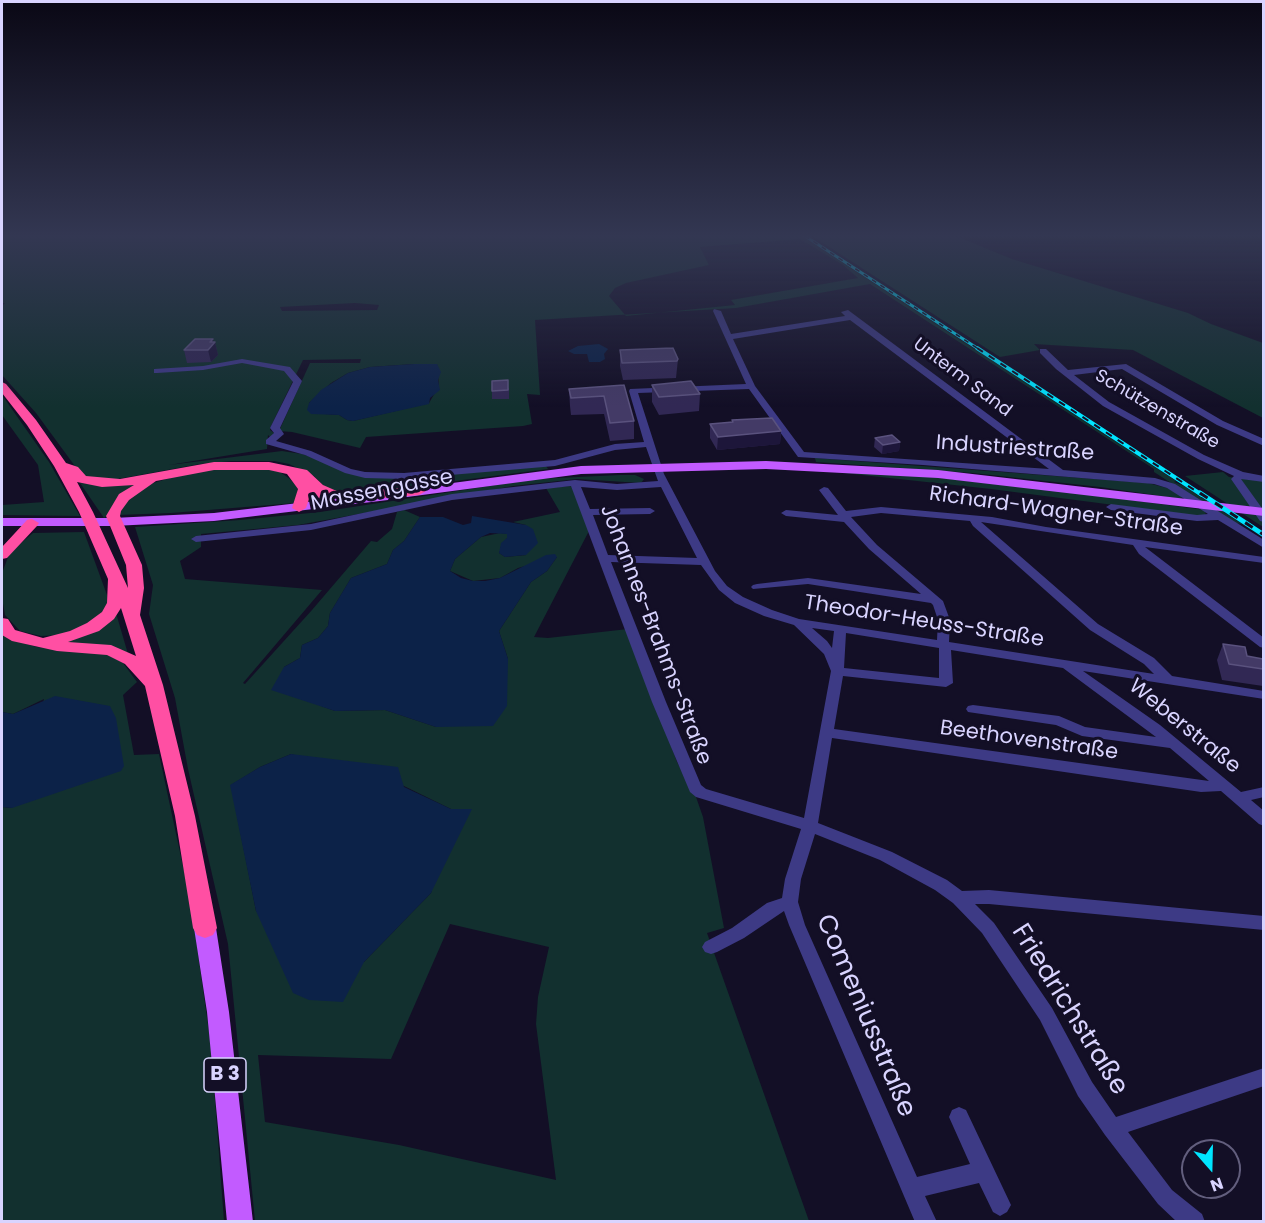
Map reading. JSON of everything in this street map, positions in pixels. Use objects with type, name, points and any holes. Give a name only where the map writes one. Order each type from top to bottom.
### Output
[{"type":"highway","name":"B 3","points":[[2,386],[32,423],[61,466],[86,512],[133,617],[154,685],[185,816],[205,928]]},
{"type":"highway","points":[[61,466],[73,470],[81,479],[102,483],[120,483],[189,470],[242,464],[269,466],[302,473],[318,488],[336,496],[350,497],[419,491]]},
{"type":"highway","points":[[133,617],[136,588],[134,565],[115,521],[114,511],[124,497],[148,482],[189,470]]},
{"type":"highway","points":[[290,470],[305,489],[299,508]]},
{"type":"highway","points":[[317,506],[318,488]]},
{"type":"highway","points":[[2,535],[26,523]]},
{"type":"highway","points":[[2,555],[26,523]]},
{"type":"highway","points":[[36,641],[75,635],[93,627],[108,615],[115,603],[115,574]]},
{"type":"highway","points":[[2,623],[9,634],[36,641],[111,650],[131,660],[154,685]]},
{"type":"main road","points":[[2,522],[62,524],[148,521],[317,506],[559,472],[658,466],[776,465],[890,470],[1043,485],[1263,512]]},
{"type":"main road","name":"B 3","points":[[205,928],[218,1012],[240,1221]]},
{"type":"street","points":[[717,311],[751,386]]},
{"type":"street","name":"Unterm Sand","points":[[729,337],[849,315],[1059,472]]},
{"type":"street","name":"Schützenstraße","points":[[1043,351],[1066,373],[1106,404],[1191,452],[1240,475],[1263,479]]},
{"type":"street","points":[[157,370],[203,368],[242,361],[287,369],[298,381],[275,428],[279,434],[269,442],[315,455],[348,471],[381,476],[555,463],[615,447],[648,444]]},
{"type":"street","points":[[1066,373],[1123,366],[1220,423],[1263,443]]},
{"type":"street","name":"Industriestraße","points":[[751,386],[798,454],[1129,477],[1165,483],[1263,545]]},
{"type":"street","name":"Theodor-Heuss-Straße","points":[[751,386],[633,391],[648,444],[664,484],[715,579],[732,595],[757,609],[797,622],[1263,695]]},
{"type":"street","points":[[1240,475],[1236,479],[1263,519]]},
{"type":"street","name":"Massengasse","points":[[196,539],[311,527],[455,497],[575,483],[616,487],[664,484]]},
{"type":"street","name":"Johannes-Brahms-Straße","points":[[575,483],[659,702],[695,788],[701,793],[810,826]]},
{"type":"street","points":[[797,622],[823,644],[830,653],[837,671],[946,683],[944,620],[936,600],[880,554],[845,517],[824,490]]},
{"type":"street","points":[[1111,507],[1197,518],[1220,517]]},
{"type":"street","name":"Richard-Wagner-Straße","points":[[786,513],[845,517],[881,510],[974,519],[1263,560]]},
{"type":"street","points":[[587,512],[650,511]]},
{"type":"street","points":[[974,519],[1094,627],[1149,661],[1169,681]]},
{"type":"street","points":[[1137,543],[1143,552],[1263,644]]},
{"type":"street","points":[[604,558],[705,562]]},
{"type":"street","points":[[757,587],[808,581],[936,600]]},
{"type":"street","name":"Comeniusstraße","points":[[840,628],[837,671],[827,733],[810,826],[793,879],[790,902],[796,925],[926,1221]]},
{"type":"street","name":"Weberstraße","points":[[1066,665],[1175,744],[1263,820]]},
{"type":"street","name":"Weberstraße","points":[[1104,691],[1116,673]]},
{"type":"street","points":[[973,709],[1059,721],[1082,731],[1175,744]]},
{"type":"street","name":"Beethovenstraße","points":[[827,733],[1201,788],[1225,786]]},
{"type":"street","points":[[1238,798],[1263,792]]},
{"type":"street","name":"Friedrichstraße","points":[[810,826],[885,856],[941,885],[959,898],[988,928],[1046,1014],[1085,1089],[1112,1128],[1165,1197],[1194,1221]]},
{"type":"street","points":[[959,898],[989,897],[1263,923]]},
{"type":"street","points":[[711,947],[738,933],[773,908],[790,902]]},
{"type":"street","points":[[1112,1128],[1263,1077]]},
{"type":"street","points":[[959,1118],[1000,1205]]},
{"type":"street","points":[[912,1189],[984,1172]]},
{"type":"green space","points":[[2,293],[611,293],[609,296],[625,315],[535,320],[540,395],[527,394],[532,424],[366,437],[360,448],[279,431],[310,363],[360,363],[361,359],[303,360],[271,426],[270,430],[274,433],[271,438],[268,435],[267,449],[169,465],[282,451],[302,454],[373,478],[546,466],[548,469],[362,493],[336,492],[324,486],[314,476],[289,464],[274,461],[200,464],[112,480],[93,480],[80,473],[36,413],[2,375],[2,306],[5,303],[2,303]],"holes":[[[355,303],[379,305],[377,310],[282,311],[280,307]],[[437,364],[439,386],[429,403],[353,421],[339,415],[325,414],[309,403],[331,383],[348,373],[370,367]]]},
{"type":"green space","points":[[771,293],[819,293],[736,308],[661,312],[735,305],[731,300]]},
{"type":"green space","points":[[884,293],[889,293],[1176,481],[1174,482],[1184,486],[1242,524],[1233,523],[1154,472],[1154,469]]},
{"type":"green space","points":[[901,293],[1123,293],[1188,313],[1263,343],[1263,418],[1133,350],[1034,344],[1040,350],[1000,357]]},
{"type":"green space","points":[[2,395],[49,462],[80,516],[2,515],[2,505],[44,502],[38,465],[2,415]]},
{"type":"green space","points":[[815,458],[1148,483],[1167,488],[1181,495],[1182,499],[973,473],[816,462]]},
{"type":"green space","points":[[256,467],[280,472],[290,479],[298,488],[295,503],[118,515],[132,494],[150,484],[180,475],[220,468]]},
{"type":"green space","points":[[816,470],[930,477],[1093,495],[1205,510],[1206,517],[991,489]]},
{"type":"green space","points":[[1223,472],[1229,477],[1263,481],[1263,527],[1185,476]]},
{"type":"green space","points":[[635,475],[644,479],[641,483],[577,479],[513,486],[298,525],[201,534],[201,547],[180,561],[185,579],[322,590],[243,683],[245,684],[371,541],[377,542],[392,529],[397,512],[404,510],[420,517],[404,541],[393,550],[387,564],[351,578],[330,613],[328,626],[318,638],[302,645],[300,658],[284,667],[305,700],[335,711],[385,710],[436,727],[508,659],[499,631],[531,582],[547,571],[557,557],[518,568],[500,578],[473,581],[450,571],[455,559],[481,537],[500,533],[507,534],[507,538],[499,553],[505,557],[526,555],[526,525],[513,522],[560,512],[546,488],[572,486],[590,529],[534,637],[548,638],[628,629],[677,762],[696,797],[703,817],[724,928],[707,933],[809,1221],[255,1221],[228,944],[188,769],[175,698],[149,614],[153,585],[135,527],[320,512],[536,479]],"holes":[[[291,754],[404,786],[451,809],[431,893],[364,962],[256,911],[231,785],[260,767]],[[450,924],[549,947],[538,997],[536,1024],[556,1180],[399,1145],[265,1122],[258,1055],[391,1059]]]},
{"type":"green space","points":[[152,478],[116,500],[109,514],[104,518],[80,483],[108,485]]},
{"type":"green space","points":[[84,532],[107,595],[108,604],[102,615],[62,635],[41,636],[20,631],[5,615],[2,598],[2,573],[10,552],[33,533]]},
{"type":"green space","points":[[116,613],[128,654],[54,643]]},
{"type":"green space","points":[[2,631],[12,640],[37,647],[107,653],[123,663],[137,682],[123,695],[134,755],[159,754],[191,904],[211,1046],[224,1221],[2,1221],[2,807],[12,808],[44,699],[13,714],[2,712]]},
{"type":"water","points":[[599,344],[608,349],[604,354],[605,359],[600,362],[589,362],[587,354],[574,354],[568,351],[578,346]]},
{"type":"water","points":[[437,364],[441,372],[438,380],[440,390],[430,398],[429,404],[353,421],[339,415],[311,414],[307,410],[309,403],[321,390],[348,373],[370,367]]},
{"type":"water","points":[[472,516],[526,525],[533,529],[538,543],[526,555],[505,557],[499,553],[501,543],[507,538],[507,534],[490,533],[481,537],[455,559],[450,571],[461,578],[485,581],[500,578],[546,555],[555,554],[557,557],[547,571],[531,582],[499,631],[508,659],[507,706],[493,726],[436,727],[385,710],[335,711],[271,690],[284,667],[300,658],[302,645],[318,638],[328,626],[330,613],[351,578],[387,564],[393,550],[404,541],[420,517],[443,517],[463,525],[471,523]]},
{"type":"water","points":[[55,696],[110,706],[116,718],[124,766],[121,771],[12,808],[2,807],[2,712],[13,714]]},
{"type":"water","points":[[291,754],[398,767],[404,787],[451,809],[472,809],[431,893],[364,962],[343,1002],[309,1000],[293,993],[256,911],[230,785],[260,767]]},
{"type":"building","points":[[195,339],[213,339],[210,342],[215,342],[208,350],[184,350]]},
{"type":"building","points":[[673,348],[677,361],[622,363],[620,350]]},
{"type":"building","points":[[508,380],[508,390],[492,391],[492,381]]},
{"type":"building","points":[[691,381],[700,394],[659,397],[652,385]]},
{"type":"building","points":[[624,385],[634,421],[610,423],[604,396],[571,398],[569,389]]},
{"type":"building","points":[[772,418],[781,431],[718,437],[710,424],[733,422],[732,420]]},
{"type":"building","points":[[892,435],[900,442],[883,445],[875,438]]},
{"type":"building","points":[[1223,644],[1245,647],[1247,656],[1263,659],[1263,669],[1229,664]]},
{"type":"railway","points":[[893,293],[980,350]]},
{"type":"railway","points":[[977,348],[1202,495]]},
{"type":"railway","points":[[1200,493],[1264,535]]}]
